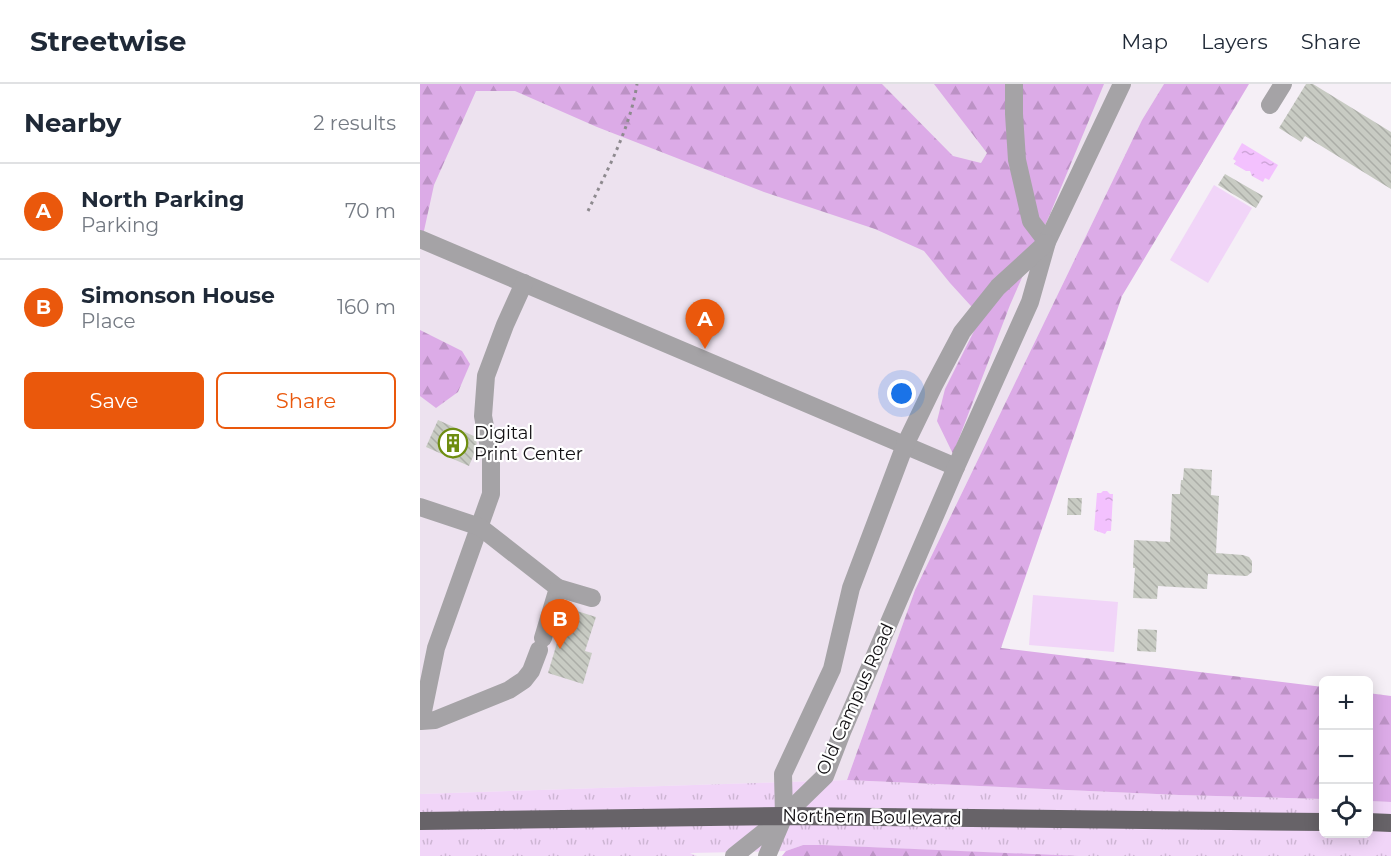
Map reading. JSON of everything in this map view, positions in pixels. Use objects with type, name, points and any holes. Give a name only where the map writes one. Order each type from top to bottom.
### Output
[{"type":"main road","name":"Northern Boulevard","points":[[420,821],[784,816],[1319,822]]},
{"type":"main road","points":[[1373,822],[1391,823]]},
{"type":"street","points":[[1014,84],[1017,160],[1031,221],[1047,242]]},
{"type":"street","name":"Old Campus Road","points":[[784,816],[825,776],[846,721],[1030,302],[1047,242],[1122,84]]},
{"type":"street","points":[[1270,105],[1283,84]]},
{"type":"street","points":[[420,239],[956,467]]},
{"type":"street","name":"Old Campus Road","points":[[784,816],[783,774],[832,669],[851,588],[904,445],[962,332],[998,287],[1047,242]]},
{"type":"street","points":[[524,283],[486,376],[483,416],[491,458],[491,494],[436,648],[421,721],[435,720],[509,690],[524,680],[531,671],[541,644],[558,588]]},
{"type":"street","points":[[420,507],[480,527],[558,588],[592,598]]},
{"type":"street","points":[[734,856],[784,816]]},
{"type":"street","points":[[767,856],[784,816]]},
{"type":"path","points":[[588,211],[622,135],[637,84]]},
{"type":"shaded area","points":[[420,84],[1164,84],[1142,120],[915,590],[847,780],[420,794]]},
{"type":"green space","points":[[420,84],[882,84],[953,156],[981,163],[987,153],[934,84],[1104,84],[1010,305],[953,454],[937,421],[945,389],[981,317],[924,251],[875,229],[764,192],[597,127],[515,91],[476,91],[434,185],[420,249]]},
{"type":"green space","points":[[1164,84],[1249,84],[1122,296],[1001,648],[1319,687],[1319,799],[847,780],[915,590],[1142,120]]},
{"type":"green space","points":[[1214,185],[1252,208],[1208,283],[1170,260]]},
{"type":"green space","points":[[420,330],[462,351],[470,364],[458,392],[436,408],[420,396]]},
{"type":"green space","points":[[1033,595],[1118,602],[1114,652],[1029,645]]},
{"type":"green space","points":[[1373,694],[1391,696],[1391,802],[1373,801]]},
{"type":"green space","points":[[847,780],[1319,799],[1319,838],[1373,838],[1373,801],[1391,802],[1391,856],[1061,856],[803,845],[786,851],[690,853],[697,856],[420,856],[420,794]]},
{"type":"green space","points":[[803,845],[1079,856],[782,856],[786,851]]},
{"type":"water","points":[[1242,143],[1278,165],[1269,180],[1265,178],[1263,182],[1252,176],[1250,171],[1234,164],[1236,161],[1233,159]]},
{"type":"water","points":[[1103,491],[1113,494],[1111,531],[1105,534],[1094,530],[1097,493]]},
{"type":"building","points":[[1306,84],[1313,84],[1391,132],[1391,189],[1305,136],[1301,142],[1279,128]]},
{"type":"building","points":[[1225,174],[1263,196],[1256,208],[1218,185]]},
{"type":"building","name":"Digital Print Center","points":[[438,420],[476,437],[477,447],[469,466],[426,447]]},
{"type":"building","points":[[1184,468],[1212,470],[1211,495],[1219,496],[1216,553],[1249,557],[1252,561],[1252,572],[1247,576],[1208,574],[1207,589],[1158,586],[1157,599],[1133,598],[1134,540],[1170,542],[1172,494],[1180,494]]},
{"type":"building","points":[[1068,498],[1082,498],[1081,515],[1067,515]]},
{"type":"building","points":[[577,611],[596,617],[585,651],[592,653],[583,684],[548,673],[562,626],[572,629]]},
{"type":"building","points":[[1138,629],[1157,630],[1156,652],[1137,651]]},
{"type":"place","name":"North Parking","points":[[705,349]]},
{"type":"place","name":"Digital Print Center","points":[[453,443]]},
{"type":"place","name":"Simonson House","points":[[560,649]]}]
